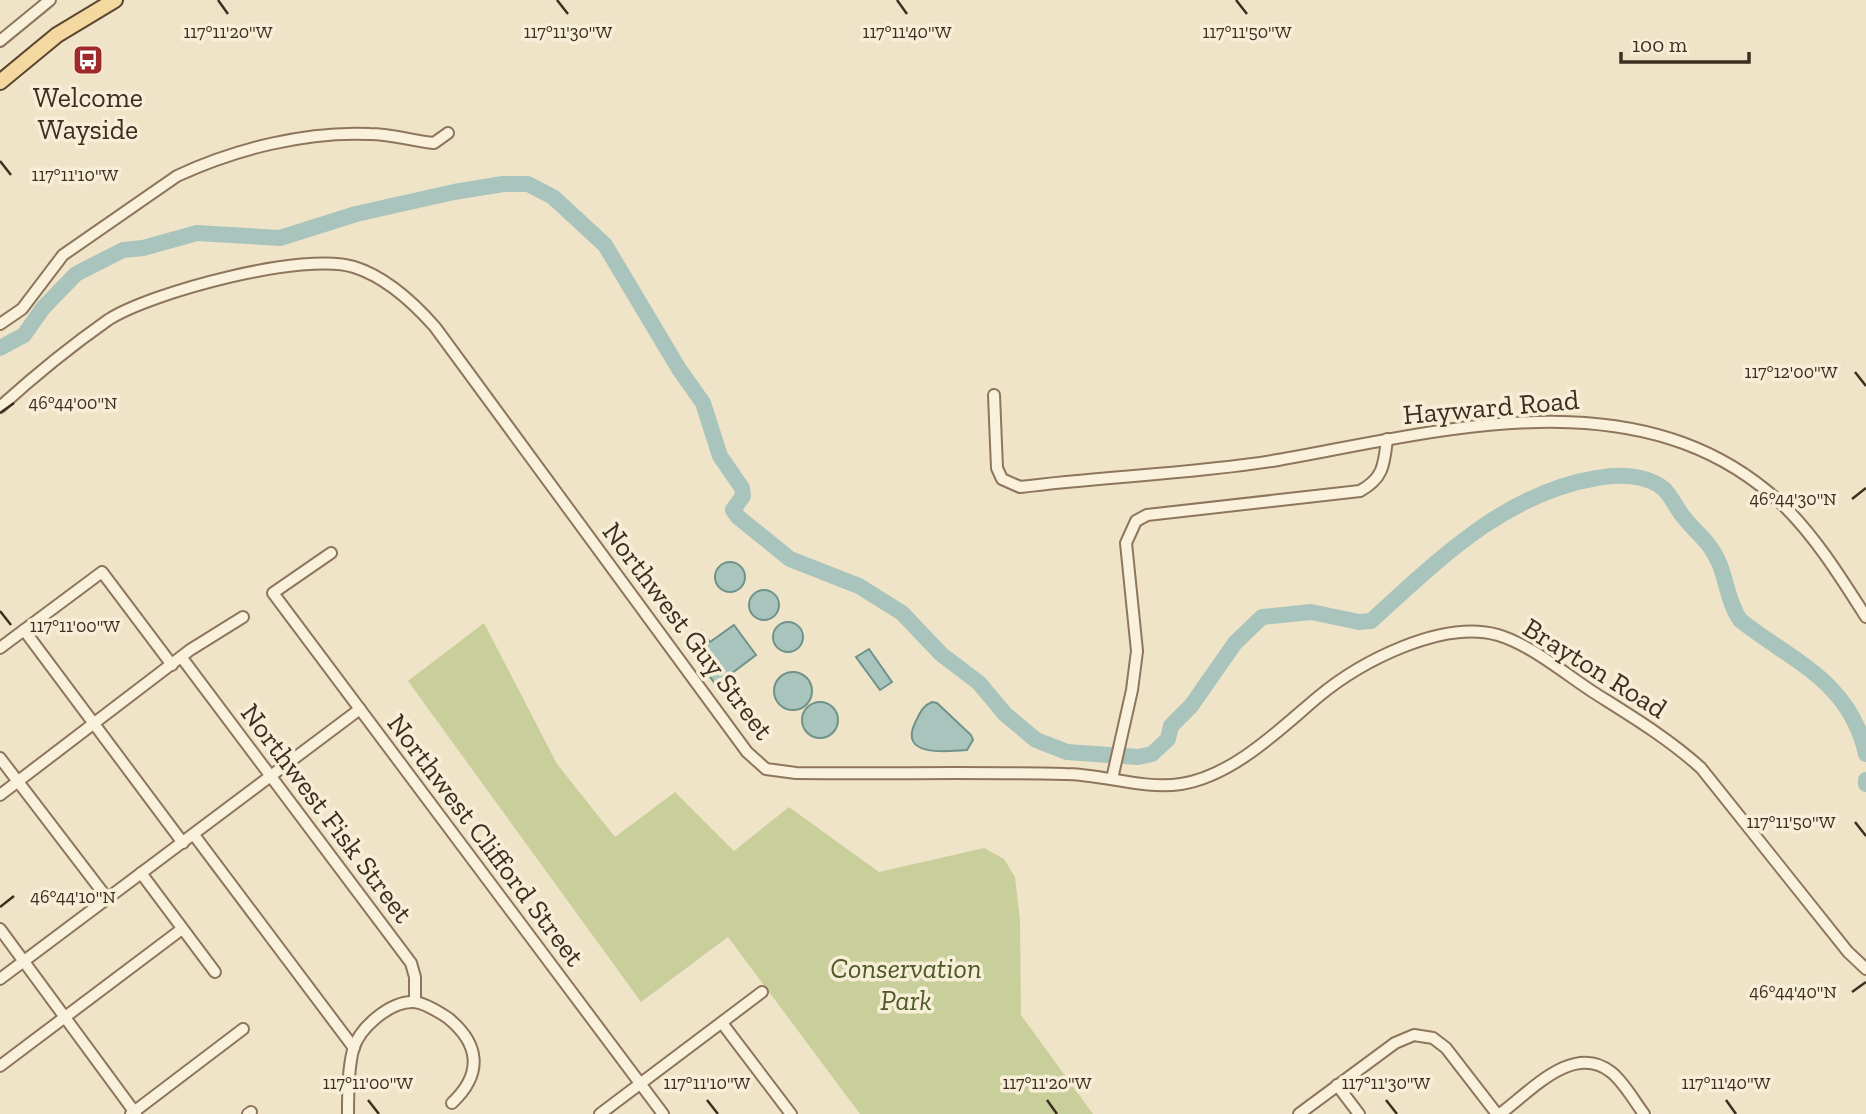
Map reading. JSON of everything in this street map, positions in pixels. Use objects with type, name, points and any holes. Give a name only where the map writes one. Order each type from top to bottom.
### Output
[{"type":"main road","points":[[0,82],[57,35],[115,0]]},
{"type":"street","points":[[0,41],[50,0]]},
{"type":"street","points":[[0,324],[22,309],[63,255],[177,176],[197,167],[243,152],[308,139],[366,133],[434,144],[447,133]]},
{"type":"street","name":"Northwest Guy Street","points":[[0,407],[108,320],[148,302],[245,274],[326,262],[351,266],[392,286],[418,309],[747,752],[766,769],[796,773],[1113,773]]},
{"type":"street","points":[[994,395],[998,468],[1002,479],[1020,487],[1275,460],[1387,439]]},
{"type":"street","name":"Hayward Road","points":[[1113,773],[1132,690],[1137,651],[1126,543],[1136,521],[1147,515],[1360,491],[1374,483],[1384,471],[1387,439],[1578,420],[1620,425],[1677,441],[1727,466],[1783,505],[1826,555],[1866,617]]},
{"type":"street","name":"Northwest Clifford Street","points":[[331,553],[273,593],[663,1114]]},
{"type":"street","points":[[0,648],[102,572],[172,665]]},
{"type":"street","points":[[0,795],[172,665],[243,617]]},
{"type":"street","points":[[24,630],[183,843]]},
{"type":"street","name":"Brayton Road","points":[[1113,773],[1181,784],[1220,770],[1255,747],[1328,688],[1394,650],[1435,636],[1497,635],[1528,650],[1673,743],[1701,768],[1848,952],[1866,969]]},
{"type":"street","name":"Northwest Fisk Street","points":[[182,658],[411,963],[415,978],[415,1002]]},
{"type":"street","points":[[0,979],[360,709]]},
{"type":"street","points":[[0,758],[107,898]]},
{"type":"street","points":[[194,835],[354,1048]]},
{"type":"street","points":[[141,873],[215,972]]},
{"type":"street","points":[[0,929],[134,1113],[243,1029]]},
{"type":"street","points":[[0,1066],[182,929]]},
{"type":"street","points":[[600,1114],[762,992]]},
{"type":"street","points":[[348,1114],[354,1048],[377,1018],[397,1006],[415,1002],[439,1012],[458,1027],[472,1045],[474,1067],[466,1090],[452,1103]]},
{"type":"street","points":[[722,1023],[791,1114]]},
{"type":"street","points":[[1299,1114],[1395,1043],[1414,1035],[1433,1038],[1446,1048],[1499,1114],[1562,1068],[1581,1061],[1599,1063],[1613,1073],[1644,1114]]},
{"type":"street","points":[[1337,1085],[1359,1114]]},
{"type":"green space","name":"Conservation Park","points":[[484,623],[557,764],[615,837],[675,792],[734,851],[789,807],[879,872],[984,848],[1004,859],[1015,877],[1020,920],[1021,1015],[1093,1114],[860,1114],[728,937],[641,1002],[408,681]]},
{"type":"water","points":[[730,562],[736,563],[744,571],[744,583],[736,591],[730,592],[724,591],[716,583],[715,577],[716,571],[724,563]]},
{"type":"water","points":[[764,590],[770,591],[778,599],[778,611],[770,619],[764,620],[758,619],[750,611],[749,605],[750,599],[758,591]]},
{"type":"water","points":[[788,622],[798,627],[803,637],[798,647],[788,652],[778,647],[773,637],[778,627]]},
{"type":"water","points":[[734,625],[756,655],[716,685],[685,643],[701,631],[710,642]]},
{"type":"water","points":[[869,649],[892,682],[880,690],[856,657]]},
{"type":"water","points":[[793,672],[807,677],[812,691],[807,705],[793,710],[779,705],[774,691],[779,677]]},
{"type":"water","points":[[820,702],[833,707],[838,720],[833,733],[820,738],[807,733],[802,720],[807,707]]},
{"type":"water","points":[[932,702],[937,703],[971,735],[973,740],[967,750],[926,750],[913,741],[915,723],[924,708]]},
{"type":"waterway","points":[[0,348],[24,335],[43,308],[76,274],[123,250],[143,248],[197,233],[280,238],[356,214],[454,192],[503,184],[528,184],[553,197],[605,245],[679,369],[703,403],[720,456],[742,488],[743,496],[733,510],[738,517],[790,559],[859,586],[902,613],[941,654],[979,683],[1005,714],[1036,740],[1067,752],[1138,757],[1152,754],[1168,739],[1171,726],[1191,706],[1235,643],[1262,617],[1311,612],[1359,622],[1371,621],[1448,553],[1503,514],[1532,498],[1564,486],[1597,478],[1623,476],[1649,480],[1667,492],[1716,556],[1740,620],[1817,675],[1833,691],[1847,708],[1858,729],[1866,754]]},
{"type":"place","name":"Welcome Wayside","points":[[88,60]]}]
